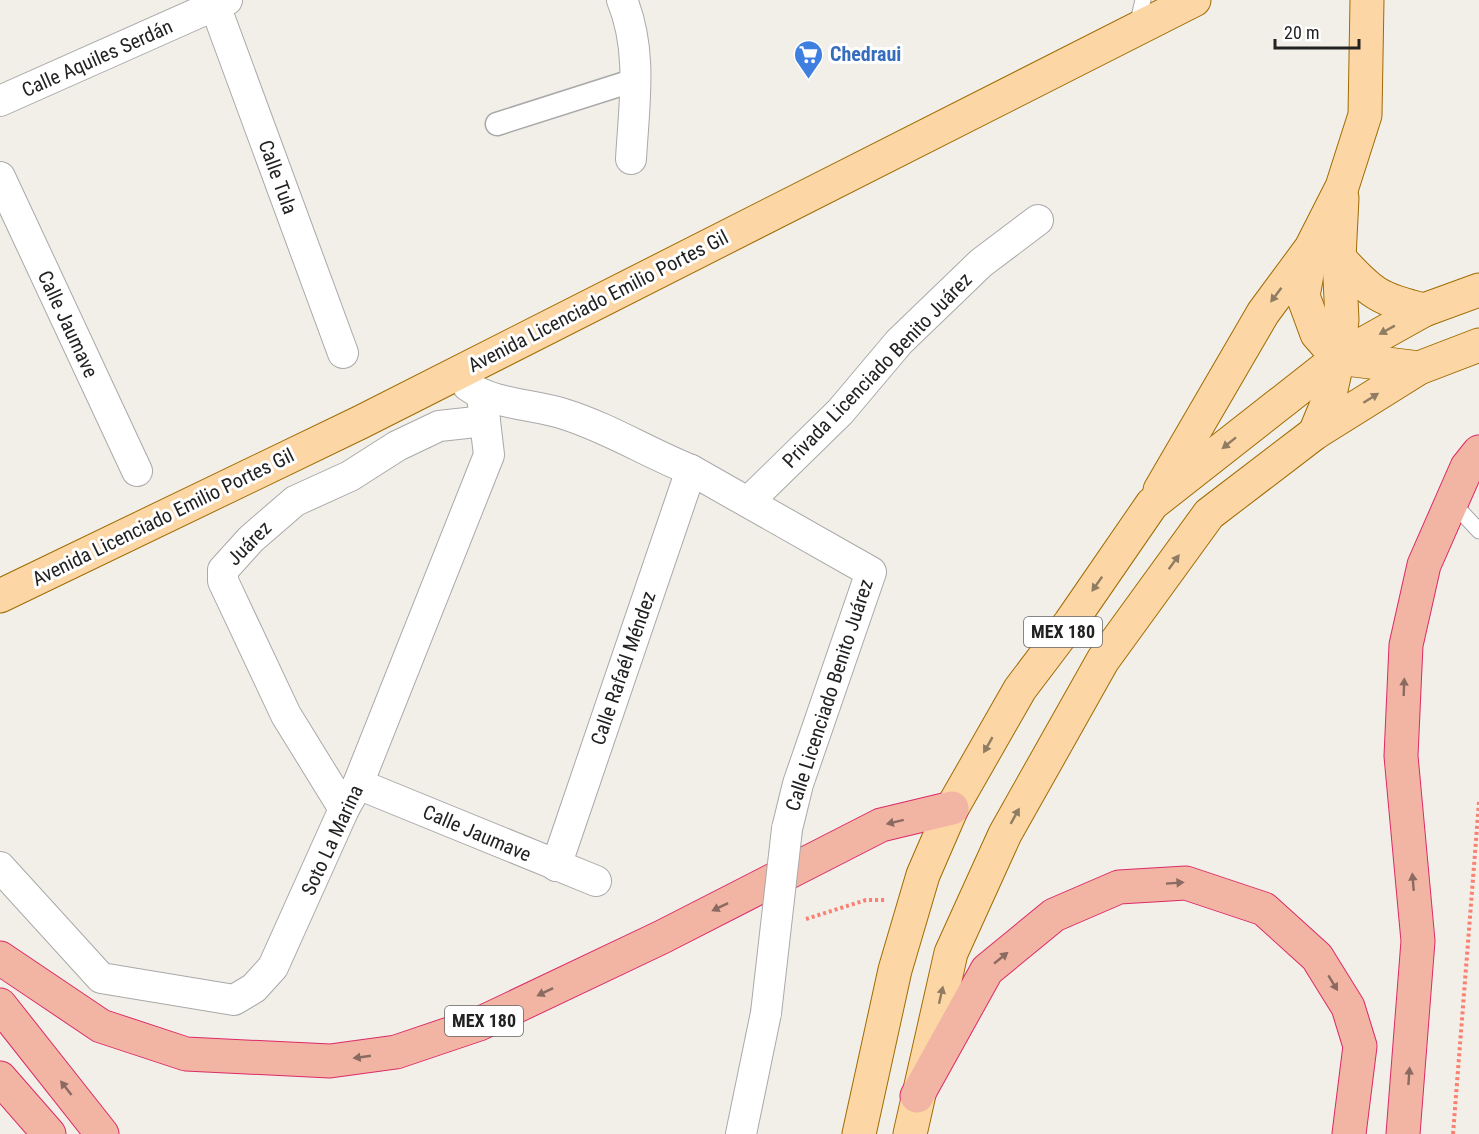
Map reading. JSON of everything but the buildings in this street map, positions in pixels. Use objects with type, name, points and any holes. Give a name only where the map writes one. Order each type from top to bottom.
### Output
[{"type":"highway","points":[[1403,1134],[1418,941],[1401,756],[1406,645],[1424,565],[1467,467],[1479,452]]},
{"type":"highway","name":"MEX 180","points":[[0,958],[101,1026],[186,1054],[267,1060],[330,1061],[396,1052],[479,1024],[662,937],[881,825],[952,808]]},
{"type":"highway","name":"MEX 180","points":[[916,1096],[987,969],[1054,915],[1119,887],[1186,883],[1264,909],[1317,957],[1348,1007],[1360,1046],[1349,1134]]},
{"type":"highway","points":[[0,1005],[102,1134]]},
{"type":"highway","points":[[0,1078],[49,1134]]},
{"type":"highway","points":[[0,1099],[22,1134]]},
{"type":"main road","name":"Avenida Licenciado Emilio Portes Gil","points":[[0,596],[453,375],[1140,14],[1194,0]]},
{"type":"main road","points":[[1315,433],[1329,399],[1338,358],[1342,320],[1325,253],[1365,115],[1367,0]]},
{"type":"main road","points":[[1325,253],[1387,301],[1424,310]]},
{"type":"main road","points":[[1152,504],[1263,313],[1325,253]]},
{"type":"main road","name":"MEX 180","points":[[859,1134],[895,970],[923,875],[952,808],[1020,689],[1070,623],[1152,504],[1338,358],[1424,310],[1479,290]]},
{"type":"main road","name":"MEX 180","points":[[910,1134],[916,1096],[951,953],[1005,834],[1103,660],[1209,514],[1315,433],[1419,368],[1479,345]]},
{"type":"main road","points":[[1338,358],[1419,368]]},
{"type":"street","points":[[622,0],[630,21],[637,55],[631,159]]},
{"type":"street","name":"Calle Aquiles Serdán","points":[[0,101],[219,2]]},
{"type":"street","name":"Calle Tula","points":[[219,2],[343,353]]},
{"type":"street","points":[[497,124],[635,80]]},
{"type":"street","name":"Calle Jaumave","points":[[0,177],[137,471]]},
{"type":"street","name":"Privada Licenciado Benito Juárez","points":[[748,502],[840,412],[915,327],[981,263],[1038,220]]},
{"type":"street","name":"Calle Licenciado Benito Juárez","points":[[453,375],[484,409],[564,413],[616,434],[660,458],[691,470],[870,572],[798,784],[787,829],[766,1013],[741,1134]]},
{"type":"street","name":"Soto La Marina","points":[[0,867],[101,978],[234,1000],[254,988],[273,967],[351,796],[489,455],[484,409]]},
{"type":"street","name":"Juárez","points":[[351,796],[286,714],[223,581],[223,570],[251,539],[295,501],[350,476],[398,446],[439,426],[484,409]]},
{"type":"street","name":"Calle Rafaél Méndez","points":[[556,867],[691,470]]},
{"type":"street","name":"Calle Jaumave","points":[[351,796],[596,881]]},
{"type":"lane","points":[[1451,501],[1479,531]]},
{"type":"path","points":[[1453,1134],[1479,801]]},
{"type":"path","points":[[801,925],[805,920],[866,900],[893,900],[913,909]]},
{"type":"place","name":"Chedraui","points":[[809,80]]}]
